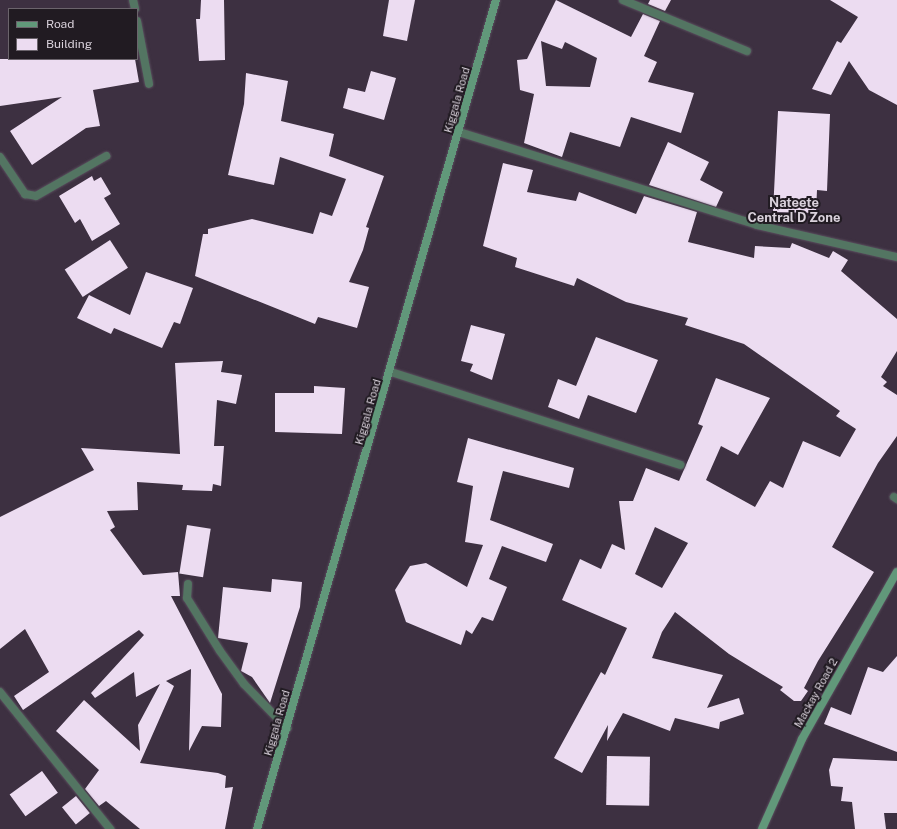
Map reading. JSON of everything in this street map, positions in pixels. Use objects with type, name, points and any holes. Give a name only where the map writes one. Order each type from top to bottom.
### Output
[{"type":"street","name":"Kiggala Road","points":[[257,829],[391,372],[496,0]]},
{"type":"street","points":[[623,0],[747,51]]},
{"type":"street","points":[[138,26],[149,84]]},
{"type":"street","points":[[459,132],[757,225],[897,257]]},
{"type":"street","points":[[0,157],[25,194],[36,196],[106,156]]},
{"type":"street","points":[[391,372],[680,465]]},
{"type":"street","name":"Mackay Road 2","points":[[762,829],[802,739],[897,572]]},
{"type":"street","points":[[188,584],[188,598],[220,651],[244,684],[287,728]]},
{"type":"street","points":[[0,692],[110,829]]},
{"type":"building","points":[[201,0],[224,0],[225,60],[199,61],[196,19],[200,19]]},
{"type":"building","points":[[389,0],[415,0],[407,41],[383,36]]},
{"type":"building","points":[[556,0],[631,37],[643,14],[660,21],[644,56],[657,62],[648,82],[694,93],[681,133],[631,117],[620,147],[570,132],[562,157],[524,143],[534,94],[520,90],[517,60],[527,59]],"holes":[[[541,41],[562,49],[565,42],[597,58],[590,87],[546,86]]]},
{"type":"building","points":[[650,0],[671,0],[665,11],[648,4]]},
{"type":"building","points":[[830,0],[897,0],[897,105],[869,90],[849,61],[831,95],[812,89],[837,41],[841,43],[858,17]]},
{"type":"building","points":[[0,59],[135,60],[139,82],[93,90],[100,126],[86,128],[32,165],[10,131],[62,97],[0,106]]},
{"type":"building","points":[[371,71],[396,78],[384,120],[343,108],[348,88],[365,92]]},
{"type":"building","points":[[246,73],[288,81],[281,121],[334,134],[329,156],[384,176],[366,227],[369,228],[363,250],[349,282],[369,287],[357,328],[318,317],[315,324],[195,276],[203,234],[208,234],[208,229],[252,219],[313,234],[320,212],[332,216],[346,179],[280,157],[274,185],[228,175],[244,104]]},
{"type":"building","points":[[778,111],[830,114],[827,191],[817,190],[816,213],[773,212]]},
{"type":"building","points":[[668,142],[709,162],[700,180],[723,192],[716,207],[649,185]]},
{"type":"building","points":[[503,163],[533,170],[527,192],[576,201],[579,192],[636,214],[644,196],[697,212],[688,242],[754,258],[755,246],[790,248],[792,243],[829,258],[833,251],[848,260],[841,271],[897,319],[897,351],[881,377],[887,382],[883,386],[897,395],[897,436],[878,463],[832,547],[874,572],[818,661],[804,688],[808,691],[801,701],[794,701],[780,690],[783,687],[729,654],[675,612],[662,632],[652,658],[723,675],[707,708],[739,698],[744,714],[720,722],[719,729],[675,718],[670,731],[623,713],[607,741],[608,725],[582,773],[554,758],[601,672],[605,675],[627,628],[562,600],[580,559],[601,569],[612,544],[625,550],[619,501],[633,501],[646,468],[679,481],[703,426],[698,424],[716,378],[770,398],[738,455],[721,446],[706,480],[755,507],[770,481],[783,488],[803,441],[840,457],[856,429],[836,416],[840,411],[744,344],[685,325],[688,318],[626,302],[577,278],[574,286],[515,267],[517,258],[483,246]],"holes":[[[655,527],[688,543],[662,588],[635,574]]]},
{"type":"building","points":[[92,176],[94,181],[101,177],[111,194],[104,198],[120,224],[92,241],[80,219],[75,223],[59,196]]},
{"type":"building","points":[[110,240],[128,268],[83,297],[65,269]]},
{"type":"building","points":[[146,272],[193,288],[180,324],[174,322],[162,348],[114,328],[111,334],[77,318],[89,295],[130,315]]},
{"type":"building","points":[[471,325],[505,334],[492,380],[470,371],[473,364],[461,361]]},
{"type":"building","points":[[596,337],[658,360],[636,413],[588,395],[579,419],[548,407],[558,379],[576,386]]},
{"type":"building","points":[[223,361],[221,372],[242,375],[236,404],[217,400],[214,446],[224,446],[221,486],[213,484],[212,491],[182,490],[183,485],[137,482],[138,510],[107,511],[115,527],[110,530],[143,575],[178,572],[180,596],[171,596],[222,694],[221,727],[202,726],[189,751],[191,669],[166,681],[174,686],[140,763],[218,773],[226,776],[225,788],[233,787],[225,829],[140,829],[106,801],[99,806],[85,789],[99,770],[56,731],[84,700],[140,751],[138,725],[160,684],[136,697],[134,672],[95,698],[91,693],[144,635],[139,630],[23,710],[14,696],[49,672],[25,629],[0,649],[0,517],[94,470],[81,448],[180,454],[175,363]]},
{"type":"building","points":[[314,386],[345,388],[342,434],[275,432],[275,393],[314,393]]},
{"type":"building","points":[[468,438],[574,468],[569,488],[503,471],[490,520],[553,544],[546,562],[502,546],[489,579],[507,587],[493,621],[482,617],[472,634],[466,630],[461,645],[406,622],[395,590],[410,566],[426,563],[467,587],[483,545],[465,542],[473,486],[457,482]]},
{"type":"building","points":[[187,525],[211,529],[203,577],[179,573]]},
{"type":"building","points":[[272,579],[302,582],[300,607],[270,703],[252,677],[241,671],[248,643],[218,638],[223,587],[271,592]]},
{"type":"building","points":[[897,656],[897,752],[824,724],[831,707],[851,715],[868,667],[883,672]]},
{"type":"building","points":[[607,756],[650,757],[649,806],[606,805]]},
{"type":"building","points":[[833,758],[897,761],[897,813],[884,813],[886,829],[855,829],[852,802],[841,801],[843,787],[831,786],[829,770]]},
{"type":"building","points":[[42,771],[58,793],[26,816],[10,795]]},
{"type":"building","points":[[76,796],[90,813],[76,824],[62,807]]},
{"type":"district","name":"Nateete Central D Zone","points":[[794,212]]}]
